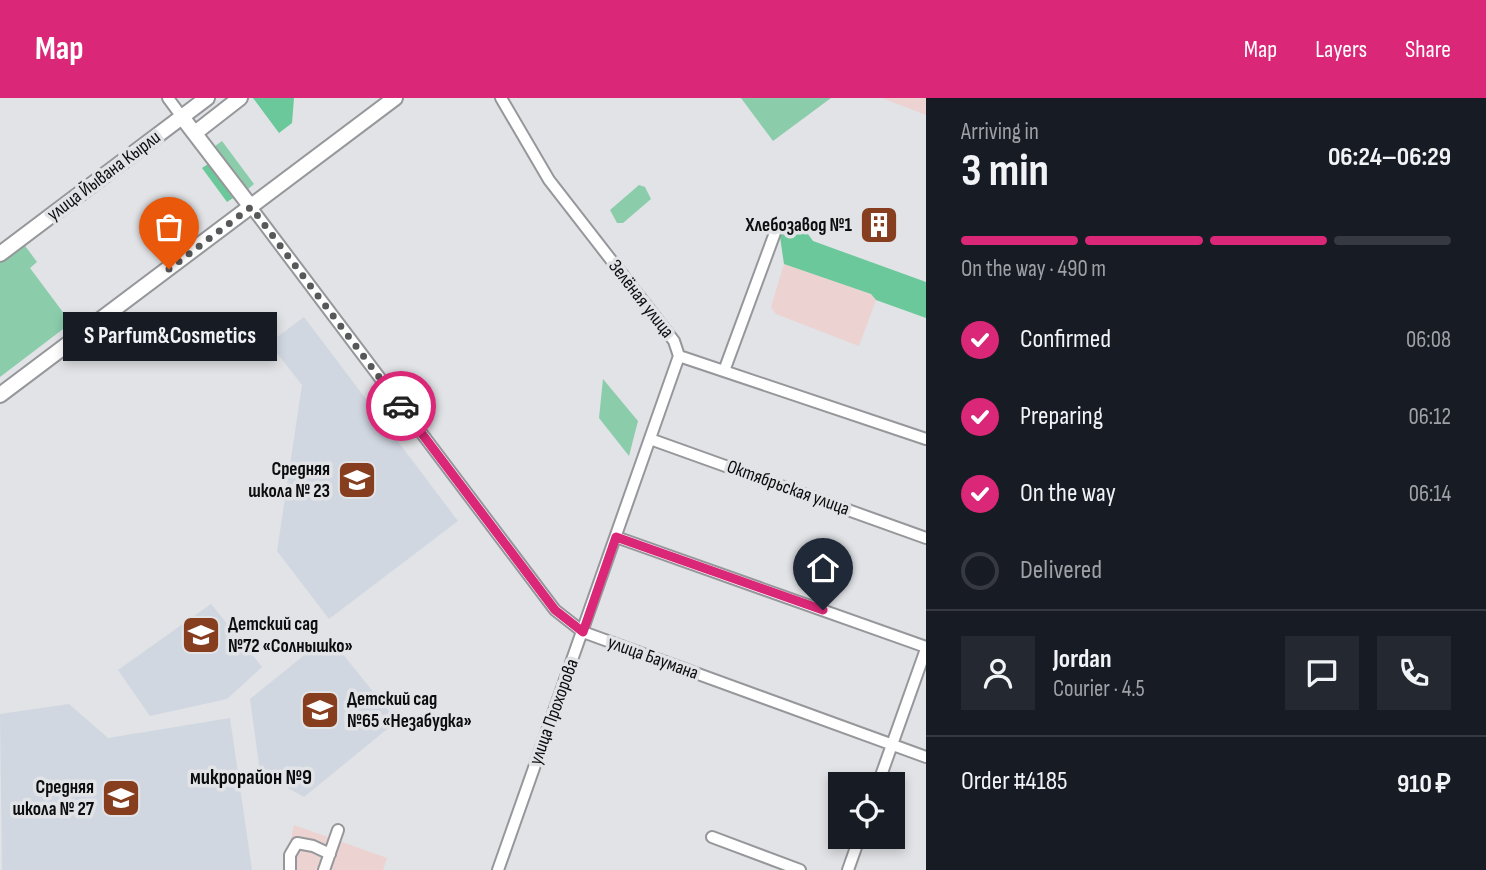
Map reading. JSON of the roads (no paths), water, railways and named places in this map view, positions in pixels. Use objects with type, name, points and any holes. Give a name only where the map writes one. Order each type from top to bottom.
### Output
[{"type":"main road","name":"улица Йывана Кырли","points":[[0,254],[207,98]]},
{"type":"main road","points":[[195,133],[240,98]]},
{"type":"main road","points":[[0,396],[395,98]]},
{"type":"main road","name":"улица Баумана","points":[[182,117],[251,207]]},
{"type":"street","name":"улица Баумана","points":[[168,98],[182,117]]},
{"type":"street","name":"Зелёная улица","points":[[501,98],[549,180],[674,341],[679,356],[926,439]]},
{"type":"street","name":"улица Баумана","points":[[251,207],[555,610],[583,632],[926,757]]},
{"type":"street","points":[[724,371],[776,230]]},
{"type":"street","name":"улица Прохорова","points":[[498,870],[679,356]]},
{"type":"street","name":"Октябрьская улица","points":[[650,439],[926,538]]},
{"type":"street","points":[[616,537],[926,648],[882,772]]},
{"type":"street","points":[[324,870],[338,830]]},
{"type":"street","points":[[712,837],[800,870]]},
{"type":"street","points":[[290,870],[290,855],[297,843],[313,846],[330,854]]},
{"type":"street","points":[[848,870],[855,849]]},
{"type":"place","name":"Хлебозавод №1","points":[[879,225]]},
{"type":"place","name":"S Parfum&Cosmetics","points":[[169,269]]},
{"type":"place","name":"Средняя школа № 23","points":[[357,480]]},
{"type":"place","name":"Детский сад №72 «Солнышко»","points":[[201,635]]},
{"type":"place","name":"Детский сад №65 «Незабудка»","points":[[320,710]]},
{"type":"place","name":"Средняя школа № 27","points":[[121,798]]},
{"type":"district","name":"микрорайон №9","points":[[251,777]]}]
